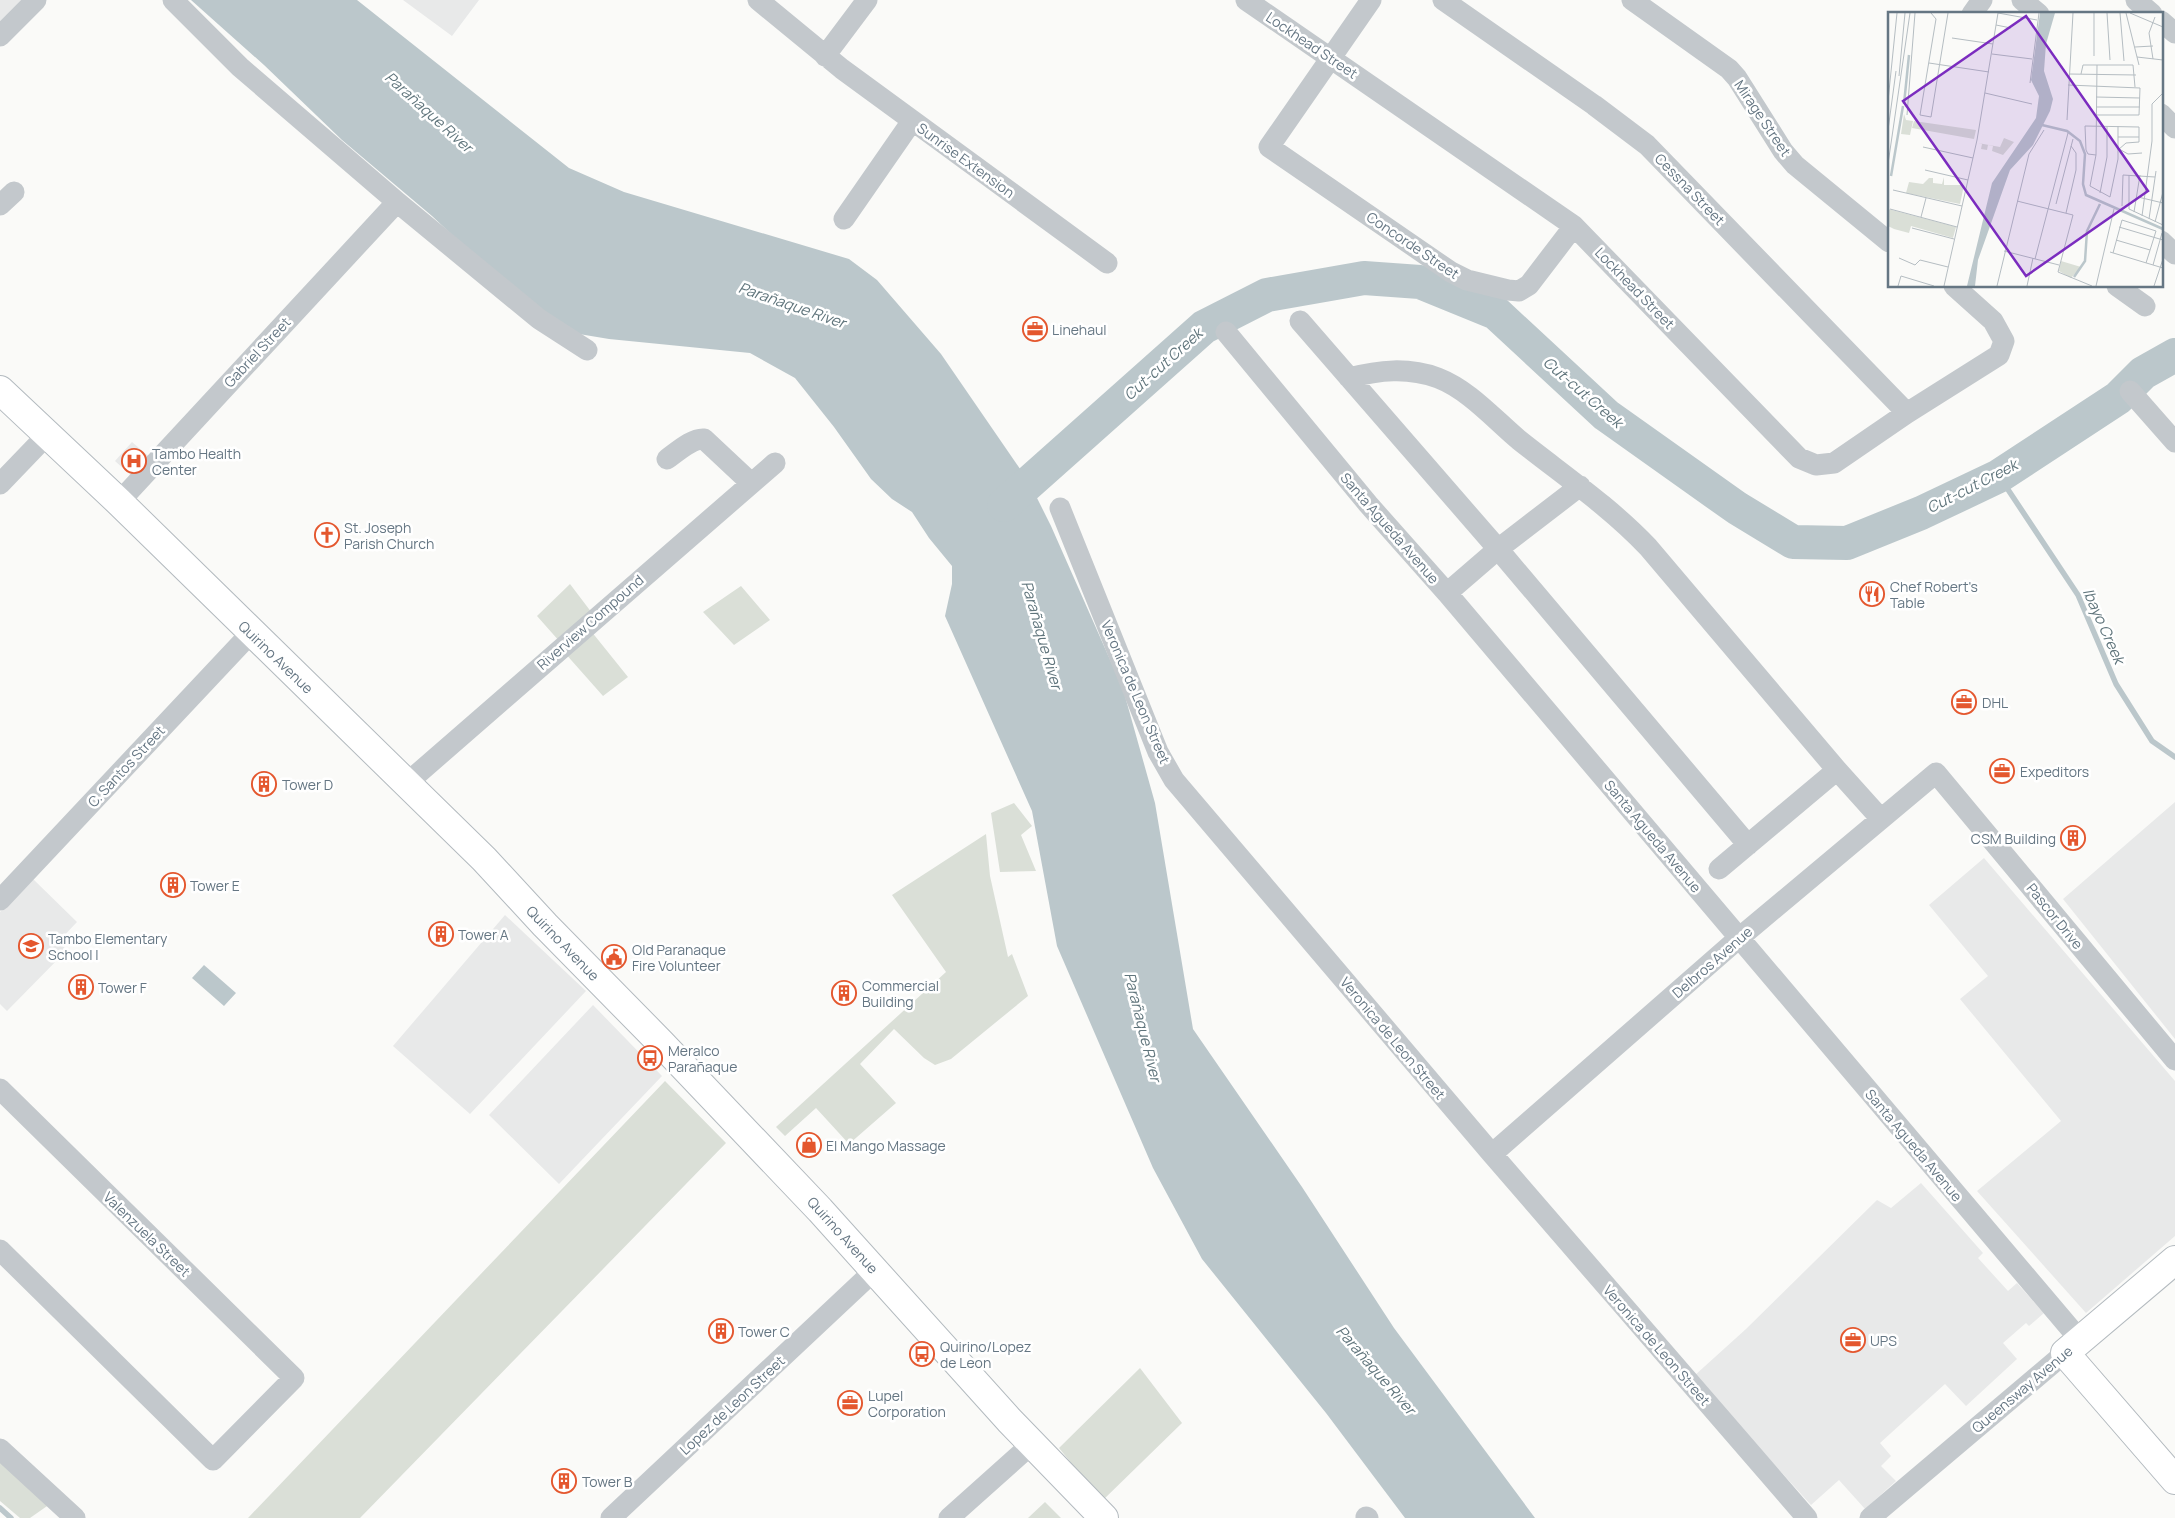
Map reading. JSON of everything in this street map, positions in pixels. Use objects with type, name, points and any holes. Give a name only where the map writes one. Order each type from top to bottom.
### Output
[{"type":"main road","name":"Quirino Avenue","points":[[0,390],[119,502],[484,860],[544,925],[746,1131],[1104,1518]]},
{"type":"main road","name":"Queensway Avenue","points":[[2073,1347],[2175,1260]]},
{"type":"main road","points":[[2073,1347],[2175,1480]]},
{"type":"street","points":[[0,36],[36,0]]},
{"type":"street","points":[[173,0],[240,67],[396,202],[539,319],[587,350]]},
{"type":"street","name":"Sunrise Extension","points":[[758,0],[825,56],[1107,263]]},
{"type":"street","points":[[825,56],[867,0]]},
{"type":"street","name":"Lockhead Street","points":[[1246,0],[1574,226],[1799,458],[1816,465],[1834,463],[1907,412],[1999,355],[2004,341],[1993,321],[1956,288]]},
{"type":"street","points":[[1330,58],[1371,0]]},
{"type":"street","name":"Cessna Street","points":[[1443,0],[1594,105],[1647,145],[1907,412]]},
{"type":"street","name":"Mirage Street","points":[[1632,0],[1655,4],[1729,69],[1737,78],[1783,151],[1796,165],[1888,241]]},
{"type":"street","points":[[1973,12],[1982,0]]},
{"type":"street","points":[[2022,0],[2037,12]]},
{"type":"street","points":[[2136,0],[2150,12]]},
{"type":"street","points":[[2162,22],[2175,33]]},
{"type":"street","name":"Concorde Street","points":[[1330,58],[1269,147],[1436,263],[1467,280],[1519,291],[1529,285],[1574,226]]},
{"type":"street","points":[[844,220],[912,121]]},
{"type":"street","name":"Gabriel Street","points":[[119,502],[396,202]]},
{"type":"street","points":[[2162,242],[2175,254]]},
{"type":"street","points":[[2120,288],[2145,306]]},
{"type":"street","points":[[1300,321],[1498,549],[1748,845]]},
{"type":"street","name":"Santa Agueda Avenue","points":[[1226,332],[1368,504],[1447,593],[1739,938],[2073,1347]]},
{"type":"street","points":[[1348,378],[1370,372],[1398,370],[1421,373],[1439,379],[1458,389],[1520,441],[1580,486],[1631,529],[1648,547],[1837,770],[1881,819]]},
{"type":"street","points":[[2130,391],[2175,442]]},
{"type":"street","points":[[0,484],[48,434]]},
{"type":"street","points":[[668,459],[691,443],[704,438],[750,483]]},
{"type":"street","name":"Riverview Compound","points":[[407,783],[775,463]]},
{"type":"street","points":[[1447,593],[1498,549],[1580,486]]},
{"type":"street","name":"Veronica de Leon Street","points":[[1060,508],[1158,752],[1174,780],[1492,1154],[1807,1518]]},
{"type":"street","name":"C. Santos Street","points":[[0,900],[251,633]]},
{"type":"street","points":[[1720,869],[1837,770]]},
{"type":"street","name":"Delbros Avenue","points":[[1492,1154],[1739,938],[1936,772]]},
{"type":"street","name":"Pascor Drive","points":[[1936,772],[2175,1060]]},
{"type":"street","name":"Valenzuela Street","points":[[0,1090],[294,1378],[214,1460],[0,1250]]},
{"type":"street","name":"Lopez de Leon Street","points":[[611,1518],[875,1270]]},
{"type":"street","name":"Queensway Avenue","points":[[1870,1518],[2073,1347]]},
{"type":"street","points":[[949,1518],[1033,1443]]},
{"type":"street","points":[[0,1449],[75,1518]]},
{"type":"shaded area","points":[[0,0],[29,0],[0,29]]},
{"type":"shaded area","points":[[403,0],[479,0],[452,36]]},
{"type":"shaded area","name":"Tambo Health Center","points":[[132,442],[153,460],[136,480],[115,461]]},
{"type":"shaded area","points":[[570,584],[595,617],[560,642],[537,616]]},
{"type":"shaded area","points":[[741,586],[770,620],[734,645],[703,612]]},
{"type":"shaded area","points":[[591,631],[628,677],[603,696],[564,652]]},
{"type":"shaded area","points":[[2175,802],[2175,1039],[2063,899]]},
{"type":"shaded area","points":[[1014,803],[1032,826],[1021,835],[1036,871],[1000,872],[991,813]]},
{"type":"shaded area","points":[[986,834],[990,876],[1008,957],[1012,954],[1028,996],[951,1059],[935,1065],[924,1058],[894,1029],[860,1064],[896,1103],[849,1144],[816,1108],[785,1136],[776,1127],[946,972],[892,895]]},
{"type":"shaded area","points":[[1984,858],[2175,1081],[2175,1236],[2086,1313],[1977,1191],[2061,1121],[1960,999],[1988,976],[1929,905]]},
{"type":"shaded area","name":"Tambo Elementary School I","points":[[32,878],[77,922],[58,942],[67,950],[7,1011],[0,1004],[0,912]]},
{"type":"shaded area","points":[[505,915],[586,991],[470,1114],[393,1046]]},
{"type":"shaded area","points":[[593,1005],[662,1076],[559,1184],[489,1115]]},
{"type":"shaded area","points":[[665,1081],[726,1143],[360,1518],[248,1518]]},
{"type":"shaded area","points":[[1921,1183],[1983,1253],[1978,1258],[2008,1291],[2017,1283],[2044,1313],[2029,1326],[2026,1323],[2003,1343],[2017,1359],[1966,1406],[1945,1384],[1880,1443],[1891,1456],[1881,1466],[1896,1481],[1865,1509],[1839,1480],[1811,1505],[1694,1376],[1746,1329],[1877,1200],[1891,1208]]},
{"type":"shaded area","points":[[1140,1368],[1182,1423],[1102,1501],[1059,1448]]},
{"type":"shaded area","points":[[0,1458],[50,1504],[30,1518],[20,1518],[0,1501]]},
{"type":"shaded area","points":[[1045,1502],[1061,1518],[1028,1518]]},
{"type":"water","name":"Parañaque River","points":[[191,0],[357,0],[569,168],[624,192],[849,259],[877,280],[941,354],[1029,482],[1051,526],[1123,689],[1155,803],[1193,1029],[1302,1187],[1394,1328],[1535,1518],[1405,1518],[1326,1413],[1202,1259],[1153,1168],[1057,946],[1032,811],[945,616],[952,584],[952,566],[929,538],[912,512],[892,499],[871,479],[834,427],[795,378],[750,353],[609,339],[567,332],[520,299],[432,216],[342,140],[264,65]]},
{"type":"water","points":[[204,965],[236,993],[224,1006],[192,978]]},
{"type":"waterway","name":"Cut-cut Creek","points":[[1004,505],[1204,327],[1267,295],[1364,278],[1420,282],[1496,313],[1606,415],[1737,508],[1793,542],[1847,543],[1921,513],[1999,476],[2118,398],[2143,373],[2175,355]]},
{"type":"waterway","name":"Ibayo Creek","points":[[1999,476],[2078,595],[2116,684],[2152,741],[2175,757]]},
{"type":"waterway","points":[[0,1508],[11,1518]]},
{"type":"place","name":"Linehaul","points":[[1035,329]]},
{"type":"place","name":"Tambo Health Center","points":[[134,461]]},
{"type":"place","name":"St. Joseph Parish Church","points":[[327,535]]},
{"type":"place","name":"Chef Robert's Table","points":[[1872,594]]},
{"type":"place","name":"DHL","points":[[1964,702]]},
{"type":"place","name":"Expeditors","points":[[2002,771]]},
{"type":"place","name":"Tower D","points":[[264,784]]},
{"type":"place","name":"CSM Building","points":[[2073,838]]},
{"type":"place","name":"Tower E","points":[[173,885]]},
{"type":"place","name":"Tower A","points":[[441,934]]},
{"type":"place","name":"Tambo Elementary School I","points":[[31,946]]},
{"type":"place","name":"Old Paranaque Fire Volunteer","points":[[614,957]]},
{"type":"place","name":"Tower F","points":[[81,987]]},
{"type":"place","name":"Commercial Building","points":[[844,993]]},
{"type":"place","name":"Meralco Parañaque","points":[[650,1058]]},
{"type":"place","name":"El Mango Massage","points":[[809,1145]]},
{"type":"place","name":"Tower C","points":[[721,1331]]},
{"type":"place","name":"UPS","points":[[1853,1340]]},
{"type":"place","name":"Quirino/Lopez de Leon","points":[[922,1354]]},
{"type":"place","name":"Lupel Corporation","points":[[850,1403]]},
{"type":"place","name":"Tower B","points":[[564,1481]]}]
